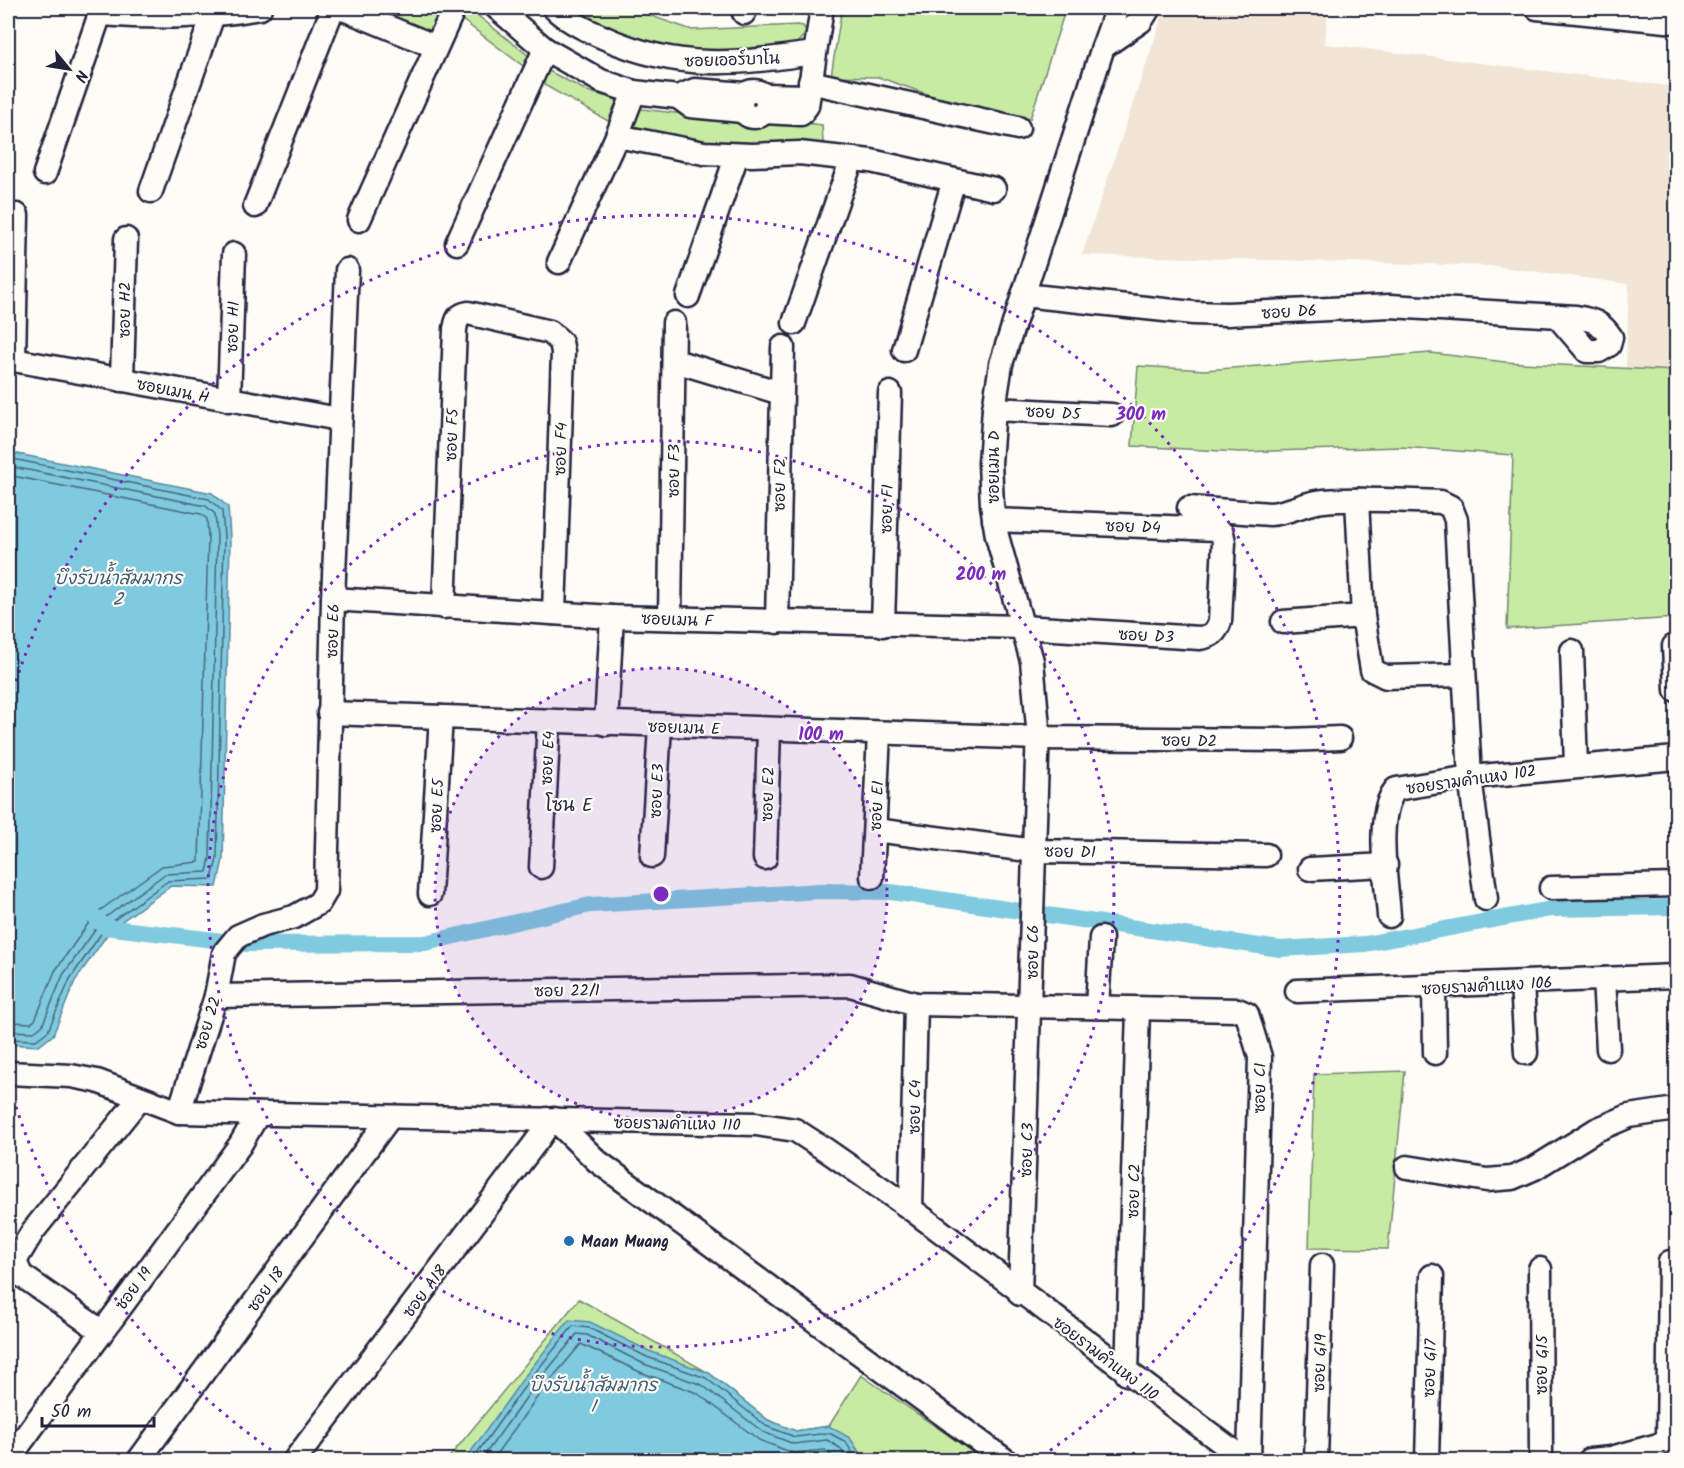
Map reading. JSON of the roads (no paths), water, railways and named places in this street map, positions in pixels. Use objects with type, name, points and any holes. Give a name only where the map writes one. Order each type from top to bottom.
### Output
[{"type":"street","points":[[45,173],[101,11],[172,18],[260,8]]},
{"type":"street","points":[[255,206],[332,8],[346,10],[434,46]]},
{"type":"street","points":[[359,220],[434,46],[454,8]]},
{"type":"street","points":[[497,8],[545,49],[601,81],[634,92],[678,97],[695,90],[754,103],[809,89],[1018,128]]},
{"type":"street","name":"ซอยเออร์บาโน","points":[[554,8],[587,31],[621,45],[672,61],[714,63],[814,53]]},
{"type":"street","points":[[809,89],[822,8]]},
{"type":"street","name":"ซอยเมน D","points":[[1033,898],[1038,738],[1032,661],[994,520],[990,463],[994,409],[1001,364],[1102,47],[1117,8]]},
{"type":"street","points":[[1102,47],[1141,21],[1149,8]]},
{"type":"street","points":[[1537,8],[1677,22]]},
{"type":"street","points":[[150,191],[213,15]]},
{"type":"street","points":[[457,243],[545,49]]},
{"type":"street","points":[[559,262],[617,136],[634,92]]},
{"type":"street","points":[[617,136],[668,148],[736,155],[799,153],[852,159],[994,189]]},
{"type":"street","points":[[688,296],[736,155]]},
{"type":"street","points":[[794,323],[852,159]]},
{"type":"street","points":[[904,350],[954,180]]},
{"type":"street","points":[[11,359],[17,215]]},
{"type":"street","name":"ซอย H2","points":[[122,380],[126,239]]},
{"type":"street","name":"ซอย H1","points":[[230,400],[234,254]]},
{"type":"street","name":"ซอย E6","points":[[231,944],[263,925],[294,917],[319,903],[326,891],[329,713],[339,419],[347,270]]},
{"type":"street","name":"ซอย D6","points":[[1023,295],[1193,313],[1227,314],[1390,306],[1557,316]]},
{"type":"street","name":"ซอย F5","points":[[444,607],[457,319],[461,314],[468,313],[509,322]]},
{"type":"street","name":"ซอย F4","points":[[509,322],[550,332],[561,342],[563,352],[554,613]]},
{"type":"street","name":"ซอย F3","points":[[670,618],[674,323]]},
{"type":"street","name":"ซอย F2","points":[[777,622],[783,347]]},
{"type":"street","name":"ซอยเมน H","points":[[11,359],[339,419]]},
{"type":"street","points":[[675,361],[781,393]]},
{"type":"street","name":"ซอย F1","points":[[883,625],[890,393]]},
{"type":"street","name":"ซอย D5","points":[[994,409],[1112,415]]},
{"type":"street","points":[[1189,508],[1270,514],[1283,513],[1322,501],[1357,500],[1441,502],[1451,507],[1456,520],[1470,777],[1486,899]]},
{"type":"street","points":[[1357,500],[1363,616],[1372,670],[1378,675],[1405,678],[1464,675]]},
{"type":"street","name":"ซอย D4","points":[[994,520],[1216,529],[1222,533],[1224,542],[1222,581]]},
{"type":"street","name":"ซอย D3","points":[[1022,627],[1211,636],[1217,631],[1220,621],[1222,581]]},
{"type":"street","name":"ซอยเมน F","points":[[333,599],[612,616],[1022,627]]},
{"type":"street","points":[[606,724],[612,616]]},
{"type":"street","points":[[1283,622],[1363,616]]},
{"type":"street","points":[[1674,646],[1677,690]]},
{"type":"street","points":[[1572,651],[1576,765]]},
{"type":"street","name":"ซอยเมน E","points":[[329,713],[1038,738]]},
{"type":"street","name":"ซอย E5","points":[[430,894],[441,717]]},
{"type":"street","name":"ซอย E4","points":[[542,867],[549,721]]},
{"type":"street","name":"ซอย E3","points":[[652,856],[660,726]]},
{"type":"street","name":"ซอย E2","points":[[765,858],[770,730]]},
{"type":"street","name":"ซอย E1","points":[[872,877],[879,734]]},
{"type":"street","name":"ซอย D2","points":[[1038,738],[1288,740],[1340,738]]},
{"type":"street","name":"ซอยรามคําแหง 102","points":[[1389,916],[1384,819],[1388,798],[1396,789],[1470,777],[1576,765],[1677,758]]},
{"type":"street","name":"ซอย D1","points":[[875,830],[1035,851],[1266,855]]},
{"type":"street","points":[[1310,868],[1386,865]]},
{"type":"street","points":[[1551,888],[1677,885]]},
{"type":"street","name":"ซอย C6","points":[[1031,1005],[1033,898]]},
{"type":"street","points":[[1097,1007],[1101,938]]},
{"type":"street","name":"ซอย 22","points":[[179,1112],[231,944]]},
{"type":"street","name":"ซอยรามคําแหง 106","points":[[1297,991],[1677,976]]},
{"type":"street","points":[[1604,980],[1608,1048]]},
{"type":"street","points":[[1522,983],[1526,1053]]},
{"type":"street","name":"ซอย 22/1","points":[[216,996],[850,985],[916,1004]]},
{"type":"street","points":[[1434,987],[1435,1053]]},
{"type":"street","name":"ซอย C1","points":[[916,1004],[1238,1010],[1247,1014],[1253,1027],[1260,1058],[1247,1461]]},
{"type":"street","name":"ซอย C4","points":[[911,1209],[916,1004]]},
{"type":"street","name":"ซอย C3","points":[[1020,1294],[1031,1005]]},
{"type":"street","name":"ซอย C2","points":[[1127,1374],[1138,1009]]},
{"type":"street","name":"ซอยรามคำแหง 110","points":[[8,1073],[88,1079],[179,1112],[756,1124],[795,1131],[911,1209],[1020,1294],[1247,1461]]},
{"type":"street","points":[[101,1331],[21,1275],[15,1261],[33,1231],[139,1099]]},
{"type":"street","points":[[1407,1167],[1487,1180],[1512,1178],[1535,1168],[1596,1130],[1629,1116],[1677,1109]]},
{"type":"street","name":"ซอย 19","points":[[8,1461],[101,1331],[240,1145],[258,1114]]},
{"type":"street","name":"ซอย 18","points":[[139,1461],[390,1117]]},
{"type":"street","points":[[550,1119],[597,1161],[1005,1461]]},
{"type":"street","name":"ซอย A18","points":[[295,1461],[539,1138],[550,1119]]},
{"type":"street","points":[[1604,1460],[1672,1441],[1670,1262]]},
{"type":"street","name":"ซอย G19","points":[[1316,1461],[1322,1265]]},
{"type":"street","name":"ซอย G15","points":[[1540,1269],[1541,1461]]},
{"type":"street","name":"ซอย G17","points":[[1427,1461],[1432,1276]]},
{"type":"water","name":"บึงรับน้ำสัมมากร 2","points":[[8,452],[212,493],[228,507],[230,537],[223,860],[217,887],[171,886],[111,929],[75,981],[53,1035],[39,1046],[8,1044]]},
{"type":"water","name":"บึงรับน้ำสัมมากร 1","points":[[569,1320],[590,1322],[649,1351],[709,1373],[768,1420],[796,1431],[829,1426],[850,1438],[863,1458],[861,1460],[465,1460],[525,1376]]},
{"type":"waterway","points":[[96,918],[105,927],[248,944],[425,943],[590,905],[820,891],[891,892],[1280,949],[1365,944],[1551,909],[1676,907]]},
{"type":"place","name":"Maan Muang","points":[[569,1241]]},
{"type":"district","name":"โซน E","points":[[569,805]]}]
